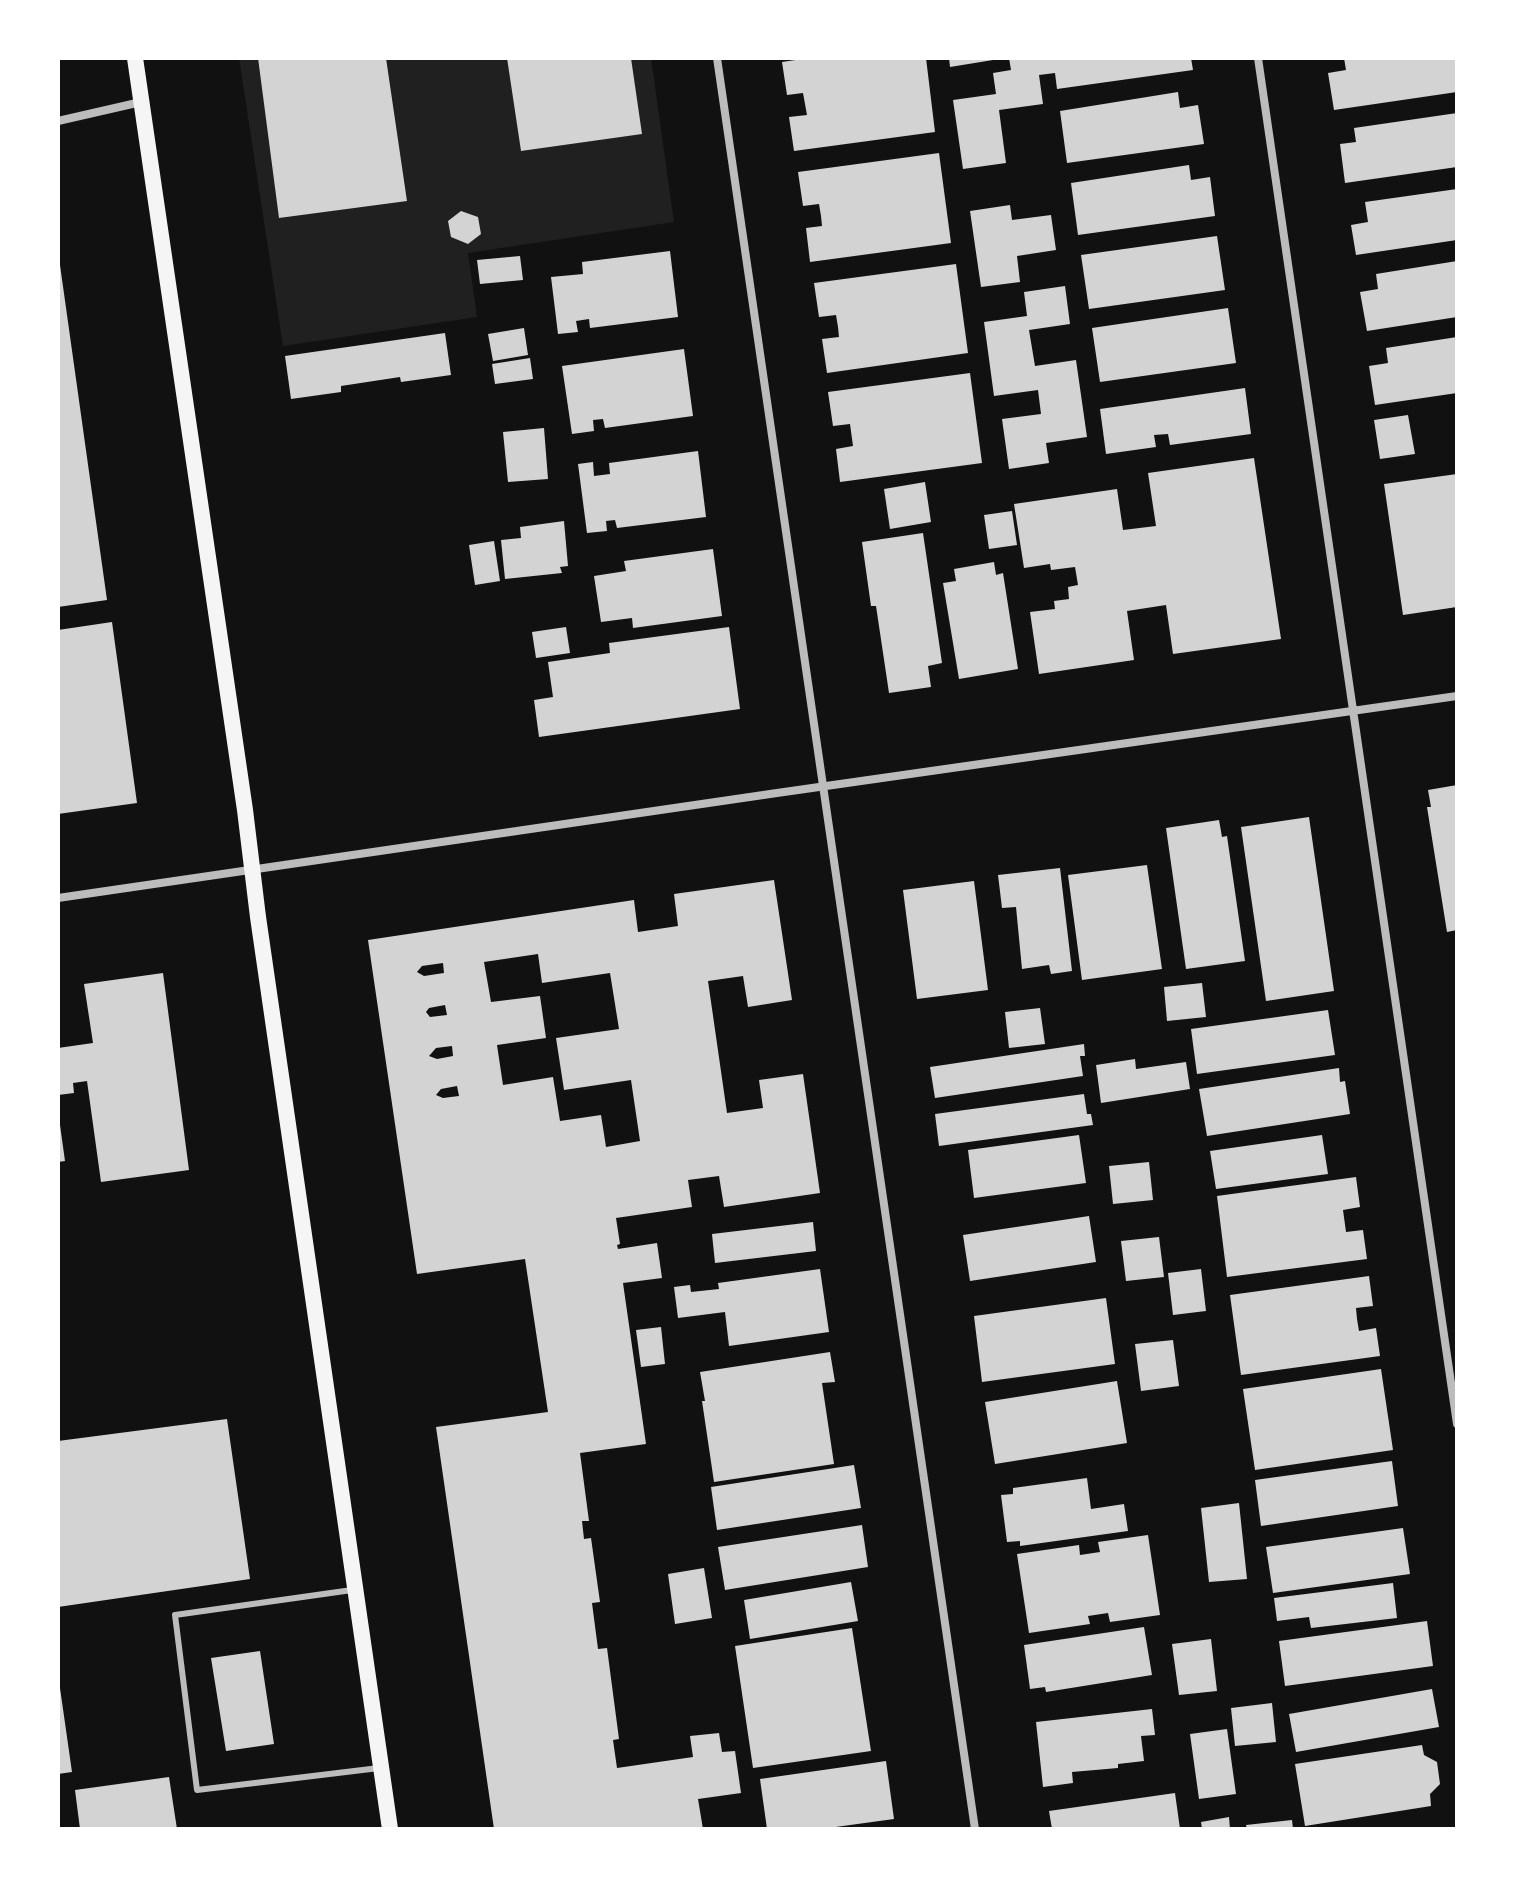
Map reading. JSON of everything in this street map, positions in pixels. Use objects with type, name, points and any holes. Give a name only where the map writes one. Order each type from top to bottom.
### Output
[{"type":"main road","points":[[135,58],[390,1829]]},
{"type":"street","points":[[717,58],[975,1829]]},
{"type":"street","points":[[1258,58],[1457,1424]]},
{"type":"street","points":[[58,121],[141,102]]},
{"type":"street","points":[[58,898],[1457,696]]},
{"type":"lane","points":[[355,1590],[175,1615],[197,1790],[381,1768]]},
{"type":"shaded area","points":[[239,58],[258,58],[280,218],[407,200],[386,58],[507,58],[521,151],[641,134],[631,58],[651,58],[674,222],[468,253],[477,317],[283,346]]},
{"type":"building","points":[[258,58],[386,58],[407,201],[279,218]]},
{"type":"building","points":[[507,58],[631,58],[642,134],[521,151]]},
{"type":"building","points":[[809,58],[926,58],[935,132],[794,151],[789,117],[807,115],[803,93],[787,95],[782,62]]},
{"type":"building","points":[[949,58],[993,58],[993,60],[950,67]]},
{"type":"building","points":[[1009,58],[1191,58],[1193,70],[1057,89],[1055,73],[1039,75],[1043,104],[999,110],[1006,163],[963,169],[953,100],[996,94],[993,73],[1011,70]]},
{"type":"building","points":[[1344,58],[1457,58],[1457,92],[1334,110],[1328,73],[1346,70]]},
{"type":"building","points":[[1178,92],[1180,108],[1198,105],[1204,144],[1067,163],[1060,111]]},
{"type":"building","points":[[1457,113],[1457,167],[1345,183],[1340,144],[1356,142],[1354,128]]},
{"type":"building","points":[[939,153],[951,243],[810,262],[806,228],[822,226],[821,216],[819,204],[803,206],[798,172]]},
{"type":"building","points":[[1189,165],[1191,180],[1210,177],[1215,216],[1078,235],[1071,183]]},
{"type":"building","points":[[1457,189],[1457,240],[1356,255],[1351,225],[1368,222],[1365,202]]},
{"type":"building","points":[[1010,205],[1012,220],[1051,215],[1056,250],[1017,256],[1020,282],[981,287],[970,211]]},
{"type":"building","points":[[461,211],[478,217],[481,234],[468,244],[451,237],[448,221]]},
{"type":"building","points":[[1217,236],[1225,290],[1089,309],[1081,255]]},
{"type":"building","points":[[670,251],[678,317],[590,328],[589,319],[576,321],[578,332],[558,334],[551,277],[583,274],[582,262]]},
{"type":"building","points":[[520,256],[523,280],[480,284],[477,260]]},
{"type":"building","points":[[1457,261],[1457,317],[1367,331],[1360,292],[1378,289],[1376,274]]},
{"type":"building","points":[[956,264],[968,353],[827,373],[822,339],[839,337],[838,327],[836,315],[819,317],[814,283]]},
{"type":"building","points":[[58,265],[107,600],[58,607]]},
{"type":"building","points":[[1065,286],[1070,324],[1029,330],[1035,366],[1076,360],[1087,437],[1046,443],[1049,463],[1009,469],[1002,419],[1041,414],[1038,390],[994,396],[984,322],[1027,316],[1024,292]]},
{"type":"building","points":[[1228,308],[1236,363],[1100,382],[1092,328]]},
{"type":"building","points":[[524,328],[528,355],[493,361],[488,334]]},
{"type":"building","points":[[445,333],[451,375],[401,382],[400,377],[341,386],[341,392],[291,399],[285,356]]},
{"type":"building","points":[[1457,337],[1457,393],[1375,405],[1369,366],[1388,363],[1386,348]]},
{"type":"building","points":[[684,349],[693,416],[605,428],[603,419],[593,420],[594,431],[572,434],[562,366]]},
{"type":"building","points":[[530,358],[533,379],[495,384],[492,364]]},
{"type":"building","points":[[970,373],[982,463],[840,482],[836,449],[853,446],[850,424],[833,426],[828,392]]},
{"type":"building","points":[[1245,388],[1251,434],[1170,445],[1168,434],[1154,435],[1156,447],[1106,454],[1100,409]]},
{"type":"building","points":[[1408,415],[1415,454],[1380,459],[1374,420]]},
{"type":"building","points":[[544,428],[548,479],[508,482],[503,432]]},
{"type":"building","points":[[698,451],[706,517],[617,528],[615,520],[606,521],[607,531],[587,533],[578,464],[593,462],[594,476],[610,474],[609,463]]},
{"type":"building","points":[[1254,458],[1281,639],[1173,654],[1166,605],[1127,611],[1134,660],[1039,674],[1030,612],[1055,609],[1054,601],[1069,599],[1068,587],[1078,585],[1075,567],[1051,570],[1050,564],[1024,568],[1014,504],[1117,489],[1123,530],[1156,526],[1148,473]]},
{"type":"building","points":[[1457,474],[1457,607],[1403,615],[1384,484]]},
{"type":"building","points":[[925,482],[931,522],[890,529],[884,489]]},
{"type":"building","points":[[1012,511],[1017,545],[989,549],[984,515]]},
{"type":"building","points":[[564,521],[568,566],[560,567],[562,573],[505,579],[501,540],[521,538],[520,527]]},
{"type":"building","points":[[923,533],[942,663],[928,666],[931,687],[889,693],[876,606],[871,606],[862,542]]},
{"type":"building","points":[[494,541],[500,581],[475,585],[469,545]]},
{"type":"building","points":[[713,549],[722,616],[633,628],[632,618],[601,622],[594,576],[626,571],[624,561]]},
{"type":"building","points":[[994,562],[996,575],[1003,573],[1018,669],[959,679],[943,583],[956,581],[954,569]]},
{"type":"building","points":[[112,622],[137,803],[58,814],[58,630]]},
{"type":"building","points":[[566,627],[570,653],[536,658],[532,632]]},
{"type":"building","points":[[729,627],[740,709],[539,737],[534,700],[553,697],[548,662],[610,653],[609,643]]},
{"type":"building","points":[[1457,785],[1457,930],[1447,932],[1427,807],[1431,807],[1428,790]]},
{"type":"building","points":[[1309,817],[1334,991],[1266,1001],[1241,827]]},
{"type":"building","points":[[1219,820],[1222,837],[1227,836],[1245,961],[1186,969],[1166,828]]},
{"type":"building","points":[[1147,865],[1162,969],[1082,980],[1068,875]]},
{"type":"building","points":[[1060,868],[1072,971],[1051,974],[1049,965],[1022,969],[1016,907],[1002,908],[998,875]]},
{"type":"building","points":[[774,880],[792,1000],[748,1007],[743,976],[708,981],[727,1113],[763,1108],[759,1080],[803,1074],[820,1193],[724,1207],[719,1176],[688,1180],[692,1207],[616,1218],[618,1249],[657,1243],[662,1278],[623,1283],[646,1444],[580,1453],[589,1521],[582,1521],[584,1539],[591,1538],[600,1602],[592,1603],[598,1649],[607,1648],[619,1739],[613,1740],[617,1768],[693,1757],[690,1736],[719,1733],[722,1752],[735,1751],[741,1793],[698,1799],[703,1829],[494,1829],[436,1427],[548,1412],[525,1259],[417,1274],[368,940],[634,900],[638,932],[678,926],[674,894]],"holes":[[[538,954],[542,983],[610,973],[619,1029],[556,1038],[564,1090],[631,1080],[640,1141],[606,1147],[601,1115],[560,1121],[553,1077],[503,1085],[497,1045],[546,1038],[540,996],[491,1002],[484,962]],[[443,963],[444,973],[424,976],[417,972],[422,966]],[[445,1005],[447,1015],[430,1017],[426,1012],[429,1008]],[[452,1046],[453,1056],[437,1059],[429,1056],[436,1048]],[[457,1086],[459,1096],[443,1098],[436,1095],[441,1089]]]},
{"type":"building","points":[[974,881],[988,990],[917,999],[903,890]]},
{"type":"building","points":[[163,973],[189,1170],[101,1182],[87,1081],[73,1083],[74,1093],[58,1095],[58,1048],[93,1043],[84,984]]},
{"type":"building","points":[[1202,983],[1206,1017],[1167,1021],[1164,987]]},
{"type":"building","points":[[1040,1008],[1045,1044],[1009,1048],[1005,1012]]},
{"type":"building","points":[[1328,1010],[1335,1055],[1197,1074],[1191,1029]]},
{"type":"building","points":[[1084,1044],[1085,1056],[1080,1056],[1083,1076],[935,1098],[930,1067]]},
{"type":"building","points":[[1135,1059],[1136,1069],[1186,1062],[1190,1089],[1101,1103],[1096,1065]]},
{"type":"building","points":[[1339,1068],[1340,1082],[1345,1081],[1350,1114],[1207,1136],[1199,1089]]},
{"type":"building","points":[[1084,1094],[1087,1114],[1091,1114],[1093,1125],[939,1146],[935,1114]]},
{"type":"building","points":[[58,1125],[65,1161],[58,1162]]},
{"type":"building","points":[[1079,1135],[1086,1183],[974,1198],[968,1150]]},
{"type":"building","points":[[1322,1135],[1328,1174],[1216,1189],[1210,1151]]},
{"type":"building","points":[[1149,1162],[1153,1200],[1113,1204],[1109,1166]]},
{"type":"building","points":[[1356,1177],[1360,1207],[1343,1210],[1346,1232],[1363,1230],[1367,1259],[1227,1277],[1217,1196]]},
{"type":"building","points":[[1089,1216],[1096,1262],[970,1281],[963,1235]]},
{"type":"building","points":[[813,1222],[816,1251],[715,1263],[712,1234]]},
{"type":"building","points":[[1159,1237],[1164,1277],[1126,1281],[1121,1241]]},
{"type":"building","points":[[820,1269],[829,1332],[729,1346],[725,1312],[678,1318],[674,1287],[690,1285],[691,1292],[719,1289],[718,1283]]},
{"type":"building","points":[[1201,1269],[1206,1311],[1173,1315],[1168,1273]]},
{"type":"building","points":[[1369,1276],[1373,1306],[1356,1308],[1357,1319],[1359,1331],[1376,1328],[1380,1356],[1241,1375],[1230,1295]]},
{"type":"building","points":[[1106,1298],[1115,1364],[982,1382],[974,1316]]},
{"type":"building","points":[[661,1327],[665,1364],[641,1367],[636,1330]]},
{"type":"building","points":[[1173,1340],[1179,1386],[1141,1391],[1135,1344]]},
{"type":"building","points":[[830,1352],[835,1382],[822,1383],[834,1464],[714,1482],[700,1372]]},
{"type":"building","points":[[1381,1369],[1393,1450],[1255,1470],[1243,1389]]},
{"type":"building","points":[[1117,1381],[1127,1443],[995,1464],[985,1402]]},
{"type":"building","points":[[227,1419],[250,1579],[58,1607],[58,1441]]},
{"type":"building","points":[[1392,1461],[1398,1506],[1261,1526],[1255,1480]]},
{"type":"building","points":[[854,1465],[861,1508],[717,1530],[711,1487]]},
{"type":"building","points":[[1087,1478],[1091,1509],[1124,1504],[1128,1531],[1020,1546],[1020,1541],[1007,1542],[1001,1495],[1013,1494],[1013,1488]]},
{"type":"building","points":[[1239,1503],[1247,1579],[1209,1582],[1201,1508]]},
{"type":"building","points":[[862,1525],[868,1567],[725,1590],[718,1547]]},
{"type":"building","points":[[1403,1528],[1410,1574],[1273,1593],[1266,1547]]},
{"type":"building","points":[[1148,1535],[1160,1615],[1110,1622],[1108,1613],[1088,1616],[1090,1624],[1029,1633],[1017,1554],[1079,1545],[1080,1555],[1100,1552],[1098,1542]]},
{"type":"building","points":[[704,1568],[712,1618],[675,1624],[668,1574]]},
{"type":"building","points":[[851,1582],[858,1621],[750,1639],[744,1600]]},
{"type":"building","points":[[1393,1583],[1397,1618],[1311,1628],[1309,1617],[1277,1621],[1274,1598]]},
{"type":"building","points":[[1427,1621],[1433,1666],[1285,1686],[1279,1641]]},
{"type":"building","points":[[1144,1627],[1152,1675],[1046,1692],[1045,1687],[1030,1689],[1024,1645]]},
{"type":"building","points":[[852,1628],[871,1751],[753,1768],[735,1646]]},
{"type":"building","points":[[1211,1639],[1217,1691],[1179,1695],[1172,1644]]},
{"type":"building","points":[[260,1651],[274,1744],[226,1751],[211,1658]]},
{"type":"building","points":[[58,1688],[72,1772],[58,1774]]},
{"type":"building","points":[[1432,1689],[1439,1727],[1296,1752],[1289,1714]]},
{"type":"building","points":[[1272,1703],[1276,1742],[1235,1746],[1231,1708]]},
{"type":"building","points":[[1152,1709],[1155,1735],[1141,1736],[1144,1761],[1118,1764],[1118,1768],[1072,1772],[1073,1783],[1043,1787],[1036,1722]]},
{"type":"building","points":[[1227,1729],[1236,1794],[1199,1799],[1190,1734]]},
{"type":"building","points":[[1422,1745],[1424,1755],[1437,1762],[1440,1784],[1430,1794],[1431,1806],[1305,1826],[1295,1764]]},
{"type":"building","points":[[886,1761],[894,1819],[821,1829],[767,1829],[760,1779]]},
{"type":"building","points":[[169,1777],[177,1829],[80,1829],[75,1790]]},
{"type":"building","points":[[1175,1793],[1180,1829],[1052,1829],[1049,1811]]},
{"type":"building","points":[[1229,1817],[1230,1829],[1202,1829],[1201,1822]]},
{"type":"building","points":[[1292,1820],[1293,1829],[1247,1829],[1246,1825]]}]
